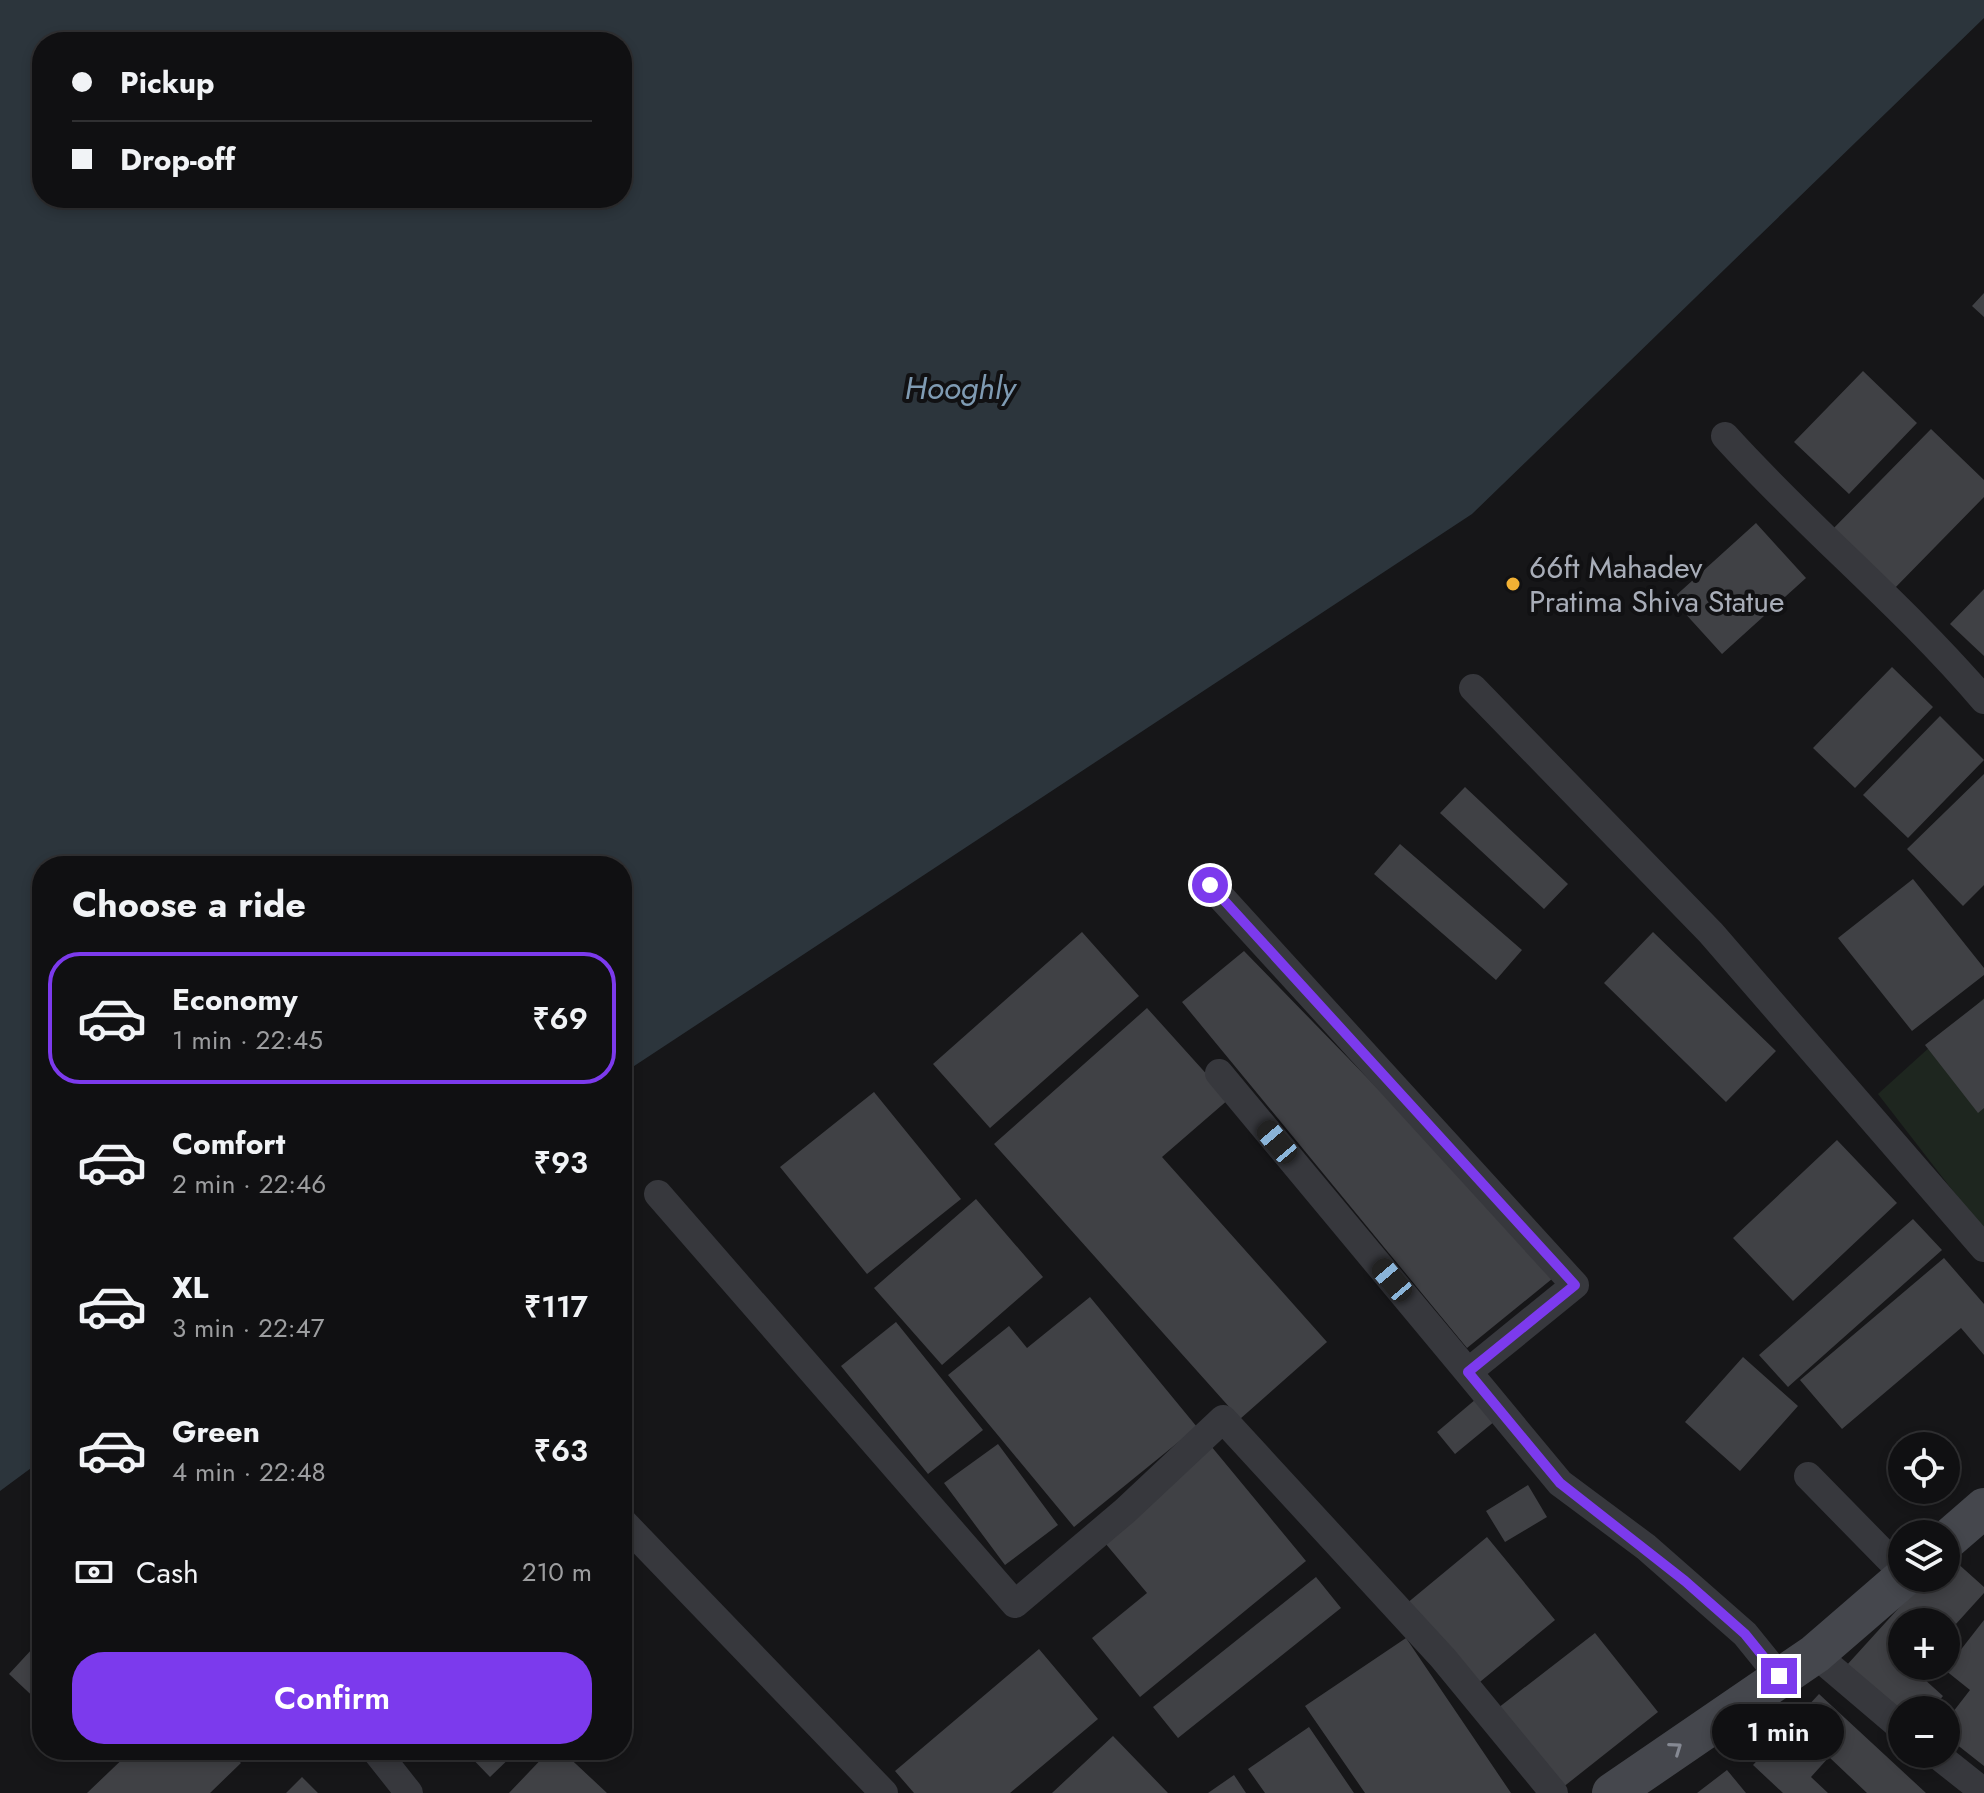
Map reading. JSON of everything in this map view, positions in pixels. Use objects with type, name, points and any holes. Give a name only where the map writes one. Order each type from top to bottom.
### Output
[{"type":"main road","points":[[1960,1529],[1984,1508]]},
{"type":"main road","points":[[1625,1789],[1779,1676],[1815,1654],[1888,1591]]},
{"type":"street","points":[[1725,436],[1784,502],[1948,657],[1984,700]]},
{"type":"street","points":[[1473,688],[1711,933],[1984,1248]]},
{"type":"street","points":[[1210,885],[1575,1285],[1468,1372]]},
{"type":"street","points":[[1219,1073],[1560,1483],[1646,1547],[1734,1624],[1779,1676]]},
{"type":"street","points":[[658,1194],[1015,1604],[1125,1511],[1223,1419],[1443,1658],[1554,1793]]},
{"type":"street","points":[[1808,1476],[1888,1558]]},
{"type":"street","points":[[632,1531],[884,1793]]},
{"type":"street","points":[[1815,1654],[1888,1716]]},
{"type":"street","points":[[383,1760],[409,1793]]},
{"type":"street","points":[[1954,1768],[1984,1792]]},
{"type":"shaded area","points":[[1984,998],[1984,1231],[1878,1094]]},
{"type":"water","name":"Hooghly","points":[[0,0],[1984,0],[1984,18],[1472,514],[632,1067],[632,856],[32,856],[32,1467],[0,1491]]},
{"type":"building","points":[[1984,293],[1984,317],[1972,306]]},
{"type":"building","points":[[1863,371],[1917,423],[1849,494],[1794,442]]},
{"type":"building","points":[[1931,429],[1984,480],[1984,497],[1890,593],[1828,534]]},
{"type":"building","points":[[1756,523],[1806,578],[1722,654],[1672,599]]},
{"type":"building","points":[[1984,589],[1984,656],[1950,624]]},
{"type":"building","points":[[1892,667],[1933,707],[1855,788],[1813,748]]},
{"type":"building","points":[[1940,716],[1984,760],[1908,838],[1863,795]]},
{"type":"building","points":[[1984,774],[1984,885],[1963,906],[1907,849]]},
{"type":"building","points":[[1465,787],[1568,884],[1544,909],[1440,813]]},
{"type":"building","points":[[1400,844],[1522,950],[1496,980],[1374,874]]},
{"type":"building","points":[[1913,879],[1984,968],[1984,975],[1912,1031],[1838,938]]},
{"type":"building","points":[[1082,932],[1139,996],[990,1128],[933,1064]]},
{"type":"building","points":[[1653,932],[1776,1051],[1726,1102],[1604,983]]},
{"type":"building","points":[[1244,951],[1558,1274],[1467,1348],[1182,1002]]},
{"type":"building","points":[[1984,999],[1984,1108],[1978,1113],[1925,1045]]},
{"type":"building","points":[[1147,1008],[1229,1099],[1162,1157],[1327,1342],[1240,1419],[994,1144]]},
{"type":"building","points":[[874,1092],[961,1199],[867,1274],[780,1167]]},
{"type":"building","points":[[1837,1140],[1897,1203],[1793,1301],[1733,1238]]},
{"type":"building","points":[[976,1199],[1043,1277],[942,1365],[874,1288]]},
{"type":"building","points":[[1913,1219],[1942,1250],[1788,1387],[1759,1355]]},
{"type":"building","points":[[1944,1258],[1984,1304],[1984,1355],[1961,1328],[1842,1429],[1800,1380]]},
{"type":"building","points":[[1090,1297],[1197,1427],[1074,1527],[948,1375],[1009,1326],[1027,1348]]},
{"type":"building","points":[[896,1322],[983,1430],[928,1474],[841,1366]]},
{"type":"building","points":[[1743,1357],[1798,1406],[1740,1471],[1685,1422]]},
{"type":"building","points":[[1476,1399],[1495,1421],[1455,1454],[1437,1432]]},
{"type":"building","points":[[998,1444],[1058,1525],[1005,1565],[944,1483]]},
{"type":"building","points":[[1211,1446],[1306,1561],[1140,1697],[1092,1638],[1147,1593],[1100,1537]]},
{"type":"building","points":[[1528,1485],[1547,1517],[1505,1542],[1486,1511]]},
{"type":"building","points":[[1487,1537],[1555,1620],[1475,1686],[1406,1604]]},
{"type":"building","points":[[1960,1566],[1984,1587],[1984,1593],[1960,1620],[1960,1608],[1899,1608],[1913,1592],[1960,1592]]},
{"type":"building","points":[[1316,1577],[1341,1608],[1178,1738],[1153,1707]]},
{"type":"building","points":[[1888,1620],[1888,1680],[1925,1680],[1943,1696],[1888,1696],[1888,1699],[1846,1666]]},
{"type":"building","points":[[1984,1620],[1984,1766],[1960,1747],[1960,1703],[1970,1690],[1958,1680],[1960,1680],[1960,1651]]},
{"type":"building","points":[[1595,1633],[1658,1712],[1562,1788],[1498,1708]]},
{"type":"building","points":[[1406,1638],[1511,1793],[1365,1793],[1305,1706]]},
{"type":"building","points":[[32,1649],[32,1696],[9,1674]]},
{"type":"building","points":[[1039,1649],[1098,1719],[1010,1793],[914,1793],[895,1771]]},
{"type":"building","points":[[1819,1694],[1888,1758],[1888,1768],[1899,1768],[1926,1793],[1867,1793],[1829,1757],[1811,1777],[1828,1793],[1783,1793],[1753,1765]]},
{"type":"building","points":[[1309,1727],[1354,1793],[1265,1793],[1248,1769]]},
{"type":"building","points":[[1113,1736],[1168,1793],[1052,1793]]},
{"type":"building","points":[[122,1760],[238,1760],[241,1763],[210,1793],[87,1793]]},
{"type":"building","points":[[474,1760],[508,1760],[490,1777]]},
{"type":"building","points":[[540,1760],[572,1760],[607,1793],[509,1793]]},
{"type":"building","points":[[1727,1770],[1746,1793],[1697,1793]]},
{"type":"building","points":[[1234,1775],[1246,1793],[1208,1793]]},
{"type":"building","points":[[302,1777],[318,1793],[286,1793]]},
{"type":"place","name":"66ft Mahadev Pratima Shiva Statue","points":[[1513,584]]},
{"type":"route","points":[[1210,885],[1575,1285],[1468,1372],[1560,1483],[1646,1547],[1685,1581],[1745,1634],[1779,1676]]}]
